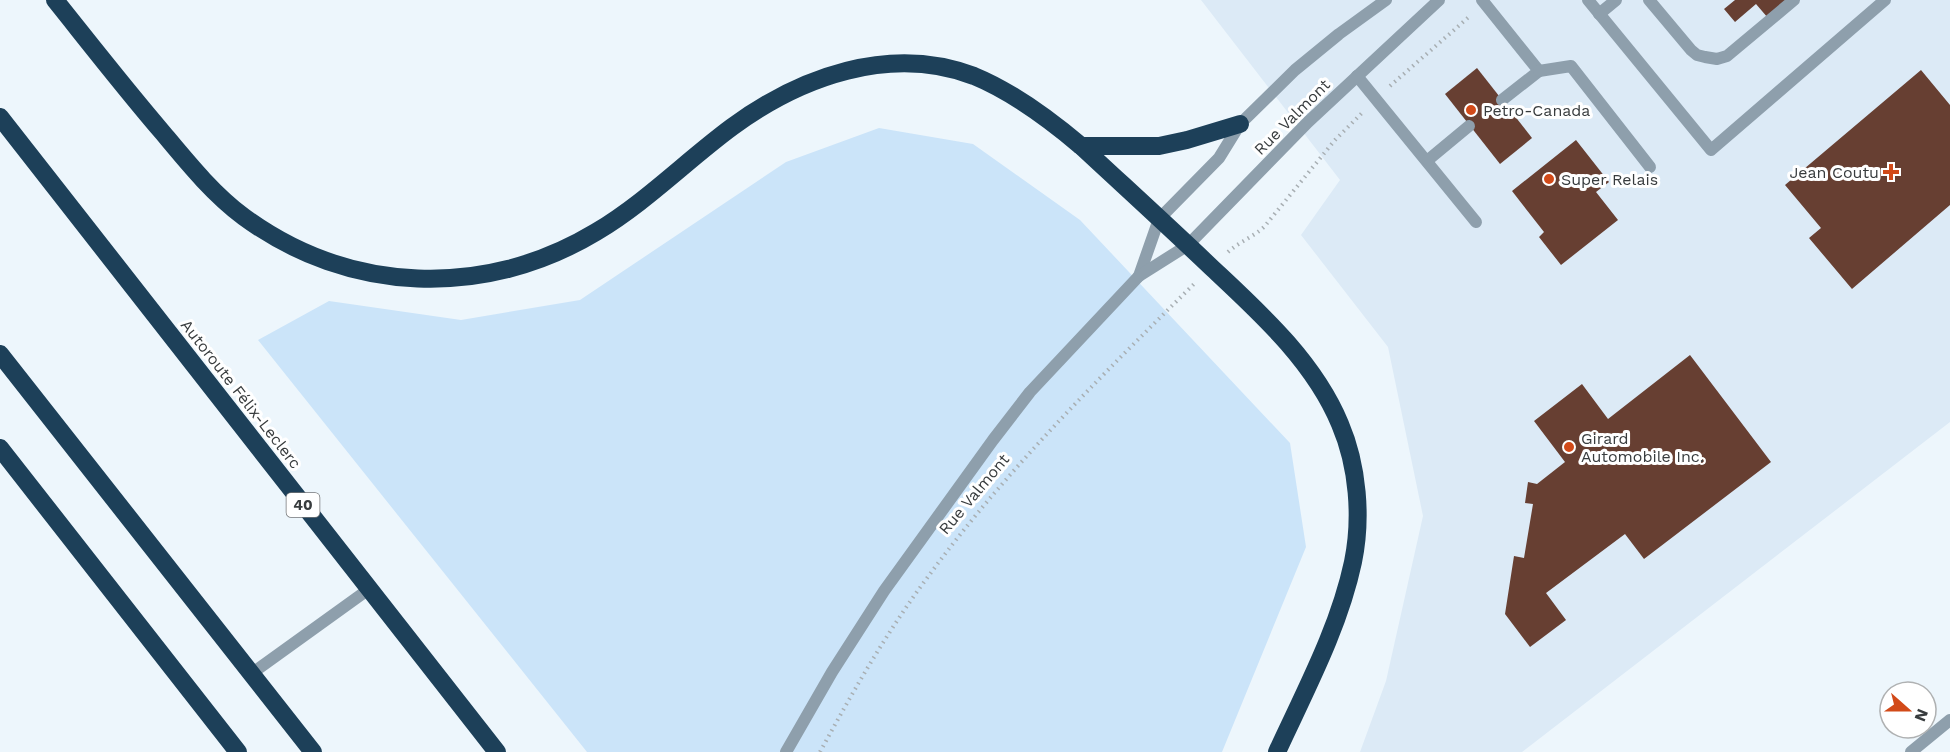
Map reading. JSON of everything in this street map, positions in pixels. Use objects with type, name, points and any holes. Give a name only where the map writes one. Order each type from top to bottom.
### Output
[{"type":"highway","points":[[55,0],[162,132],[223,199],[244,216],[290,245],[346,268],[378,275],[443,279],[471,277],[531,262],[556,253],[598,231],[731,128],[770,102],[793,89],[862,67],[913,64],[953,69],[1012,96],[1081,146],[1246,300],[1300,359],[1324,394],[1340,424],[1353,468],[1356,517],[1350,575],[1330,632],[1277,752]]},
{"type":"highway","name":"Autoroute Félix-Leclerc","points":[[0,117],[497,752]]},
{"type":"highway","points":[[1081,146],[1159,146],[1240,124]]},
{"type":"highway","points":[[0,354],[313,752]]},
{"type":"highway","points":[[0,448],[238,752]]},
{"type":"street","name":"Rue Valmont","points":[[1139,276],[1159,219],[1219,158],[1240,124],[1295,70],[1386,0]]},
{"type":"street","name":"Rue Valmont","points":[[786,752],[871,610],[993,440],[1048,372],[1139,276],[1188,245],[1308,122],[1439,0]]},
{"type":"street","points":[[1482,0],[1539,71]]},
{"type":"street","points":[[1588,0],[1711,150],[1885,0]]},
{"type":"street","points":[[1599,14],[1616,0]]},
{"type":"street","points":[[1649,0],[1691,50],[1697,55],[1717,59],[1737,49],[1794,0]]},
{"type":"street","points":[[1502,100],[1539,71],[1571,66],[1650,166]]},
{"type":"street","points":[[1357,76],[1428,160],[1476,222]]},
{"type":"street","points":[[1428,160],[1469,126]]},
{"type":"street","points":[[251,674],[369,589]]},
{"type":"street","points":[[1911,752],[1950,720]]},
{"type":"path","points":[[1397,80],[1463,21]]},
{"type":"path","points":[[1233,246],[1257,234],[1264,227],[1350,124]]},
{"type":"path","name":"Rue Valmont","points":[[820,752],[858,684],[905,609],[965,528],[1051,430],[1192,287]]},
{"type":"shaded area","points":[[1201,0],[1950,0],[1950,422],[1522,752],[1360,752],[1386,681],[1423,516],[1388,347],[1301,235],[1340,180]]},
{"type":"shaded area","points":[[879,128],[973,144],[1080,220],[1290,443],[1306,547],[1222,752],[587,752],[258,340],[329,301],[461,320],[580,300],[786,162]]},
{"type":"building","points":[[1735,0],[1788,0],[1768,18],[1756,4],[1735,22],[1724,9]]},
{"type":"building","points":[[1477,68],[1532,138],[1500,164],[1445,94]]},
{"type":"building","points":[[1921,70],[1950,105],[1950,205],[1852,289],[1809,238],[1821,228],[1785,185]]},
{"type":"building","points":[[1576,140],[1609,182],[1596,192],[1618,220],[1561,265],[1539,237],[1544,232],[1512,191]]},
{"type":"building","points":[[1690,355],[1771,462],[1644,559],[1625,534],[1546,593],[1566,620],[1530,647],[1505,614],[1514,556],[1524,558],[1533,504],[1525,503],[1528,482],[1537,484],[1565,462],[1534,421],[1582,384],[1608,419]]},
{"type":"place","name":"Petro-Canada","points":[[1471,110]]},
{"type":"place","name":"Jean Coutu","points":[[1891,172]]},
{"type":"place","name":"Super Relais","points":[[1549,179]]},
{"type":"place","name":"Girard Automobile Inc.","points":[[1569,447]]}]
